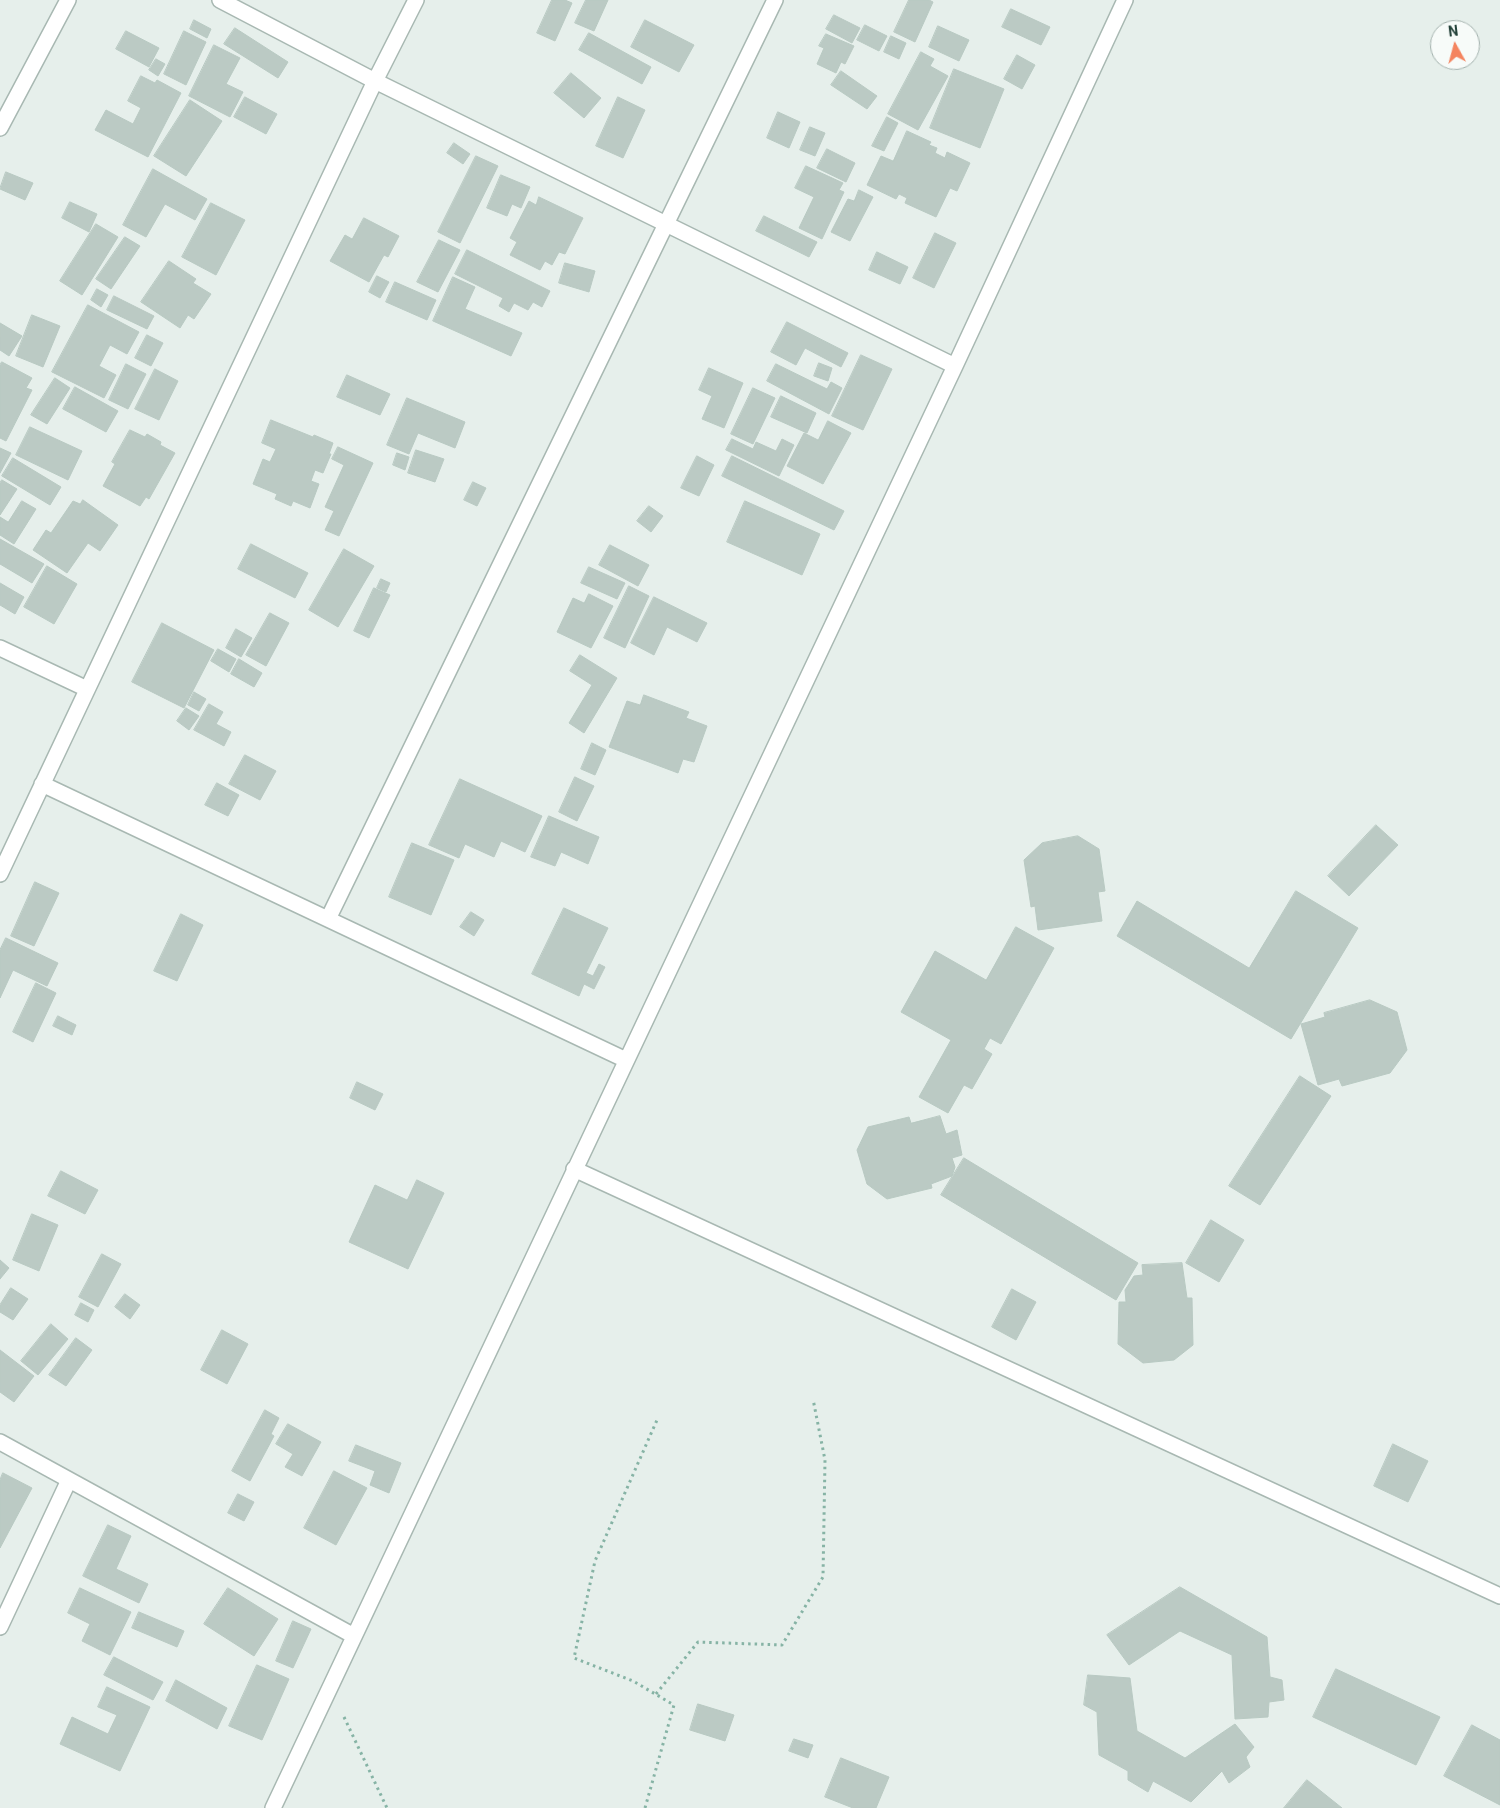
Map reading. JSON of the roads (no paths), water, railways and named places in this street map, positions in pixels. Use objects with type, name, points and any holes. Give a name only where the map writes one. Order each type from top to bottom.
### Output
[{"type":"street","points":[[0,128],[68,0]]},
{"type":"street","points":[[220,0],[375,81],[955,366]]},
{"type":"street","points":[[0,874],[375,81],[416,0]]},
{"type":"street","points":[[328,919],[775,0]]},
{"type":"street","points":[[273,1808],[955,366],[1125,0]]},
{"type":"street","points":[[0,648],[87,689]]},
{"type":"street","points":[[42,784],[626,1060]]},
{"type":"street","points":[[574,1169],[1500,1596]]},
{"type":"street","points":[[0,1442],[354,1636]]},
{"type":"street","points":[[0,1627],[69,1480]]}]
